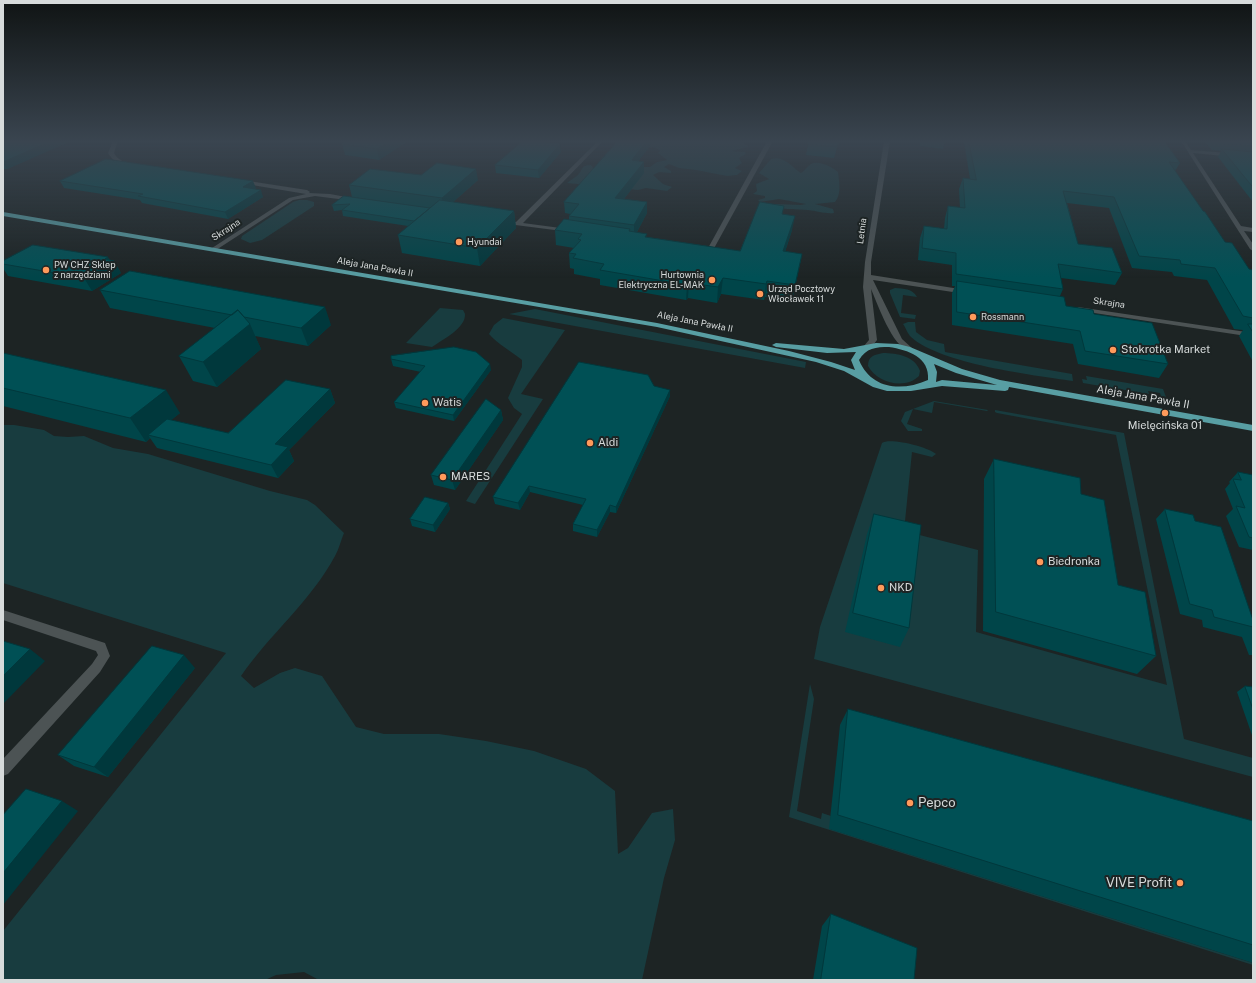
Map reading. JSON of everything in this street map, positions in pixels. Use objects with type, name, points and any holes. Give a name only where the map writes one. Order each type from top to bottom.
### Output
[{"type":"main road","name":"Aleja Jana Pawła II","points":[[3,214],[605,315],[744,342],[846,368],[877,385],[894,389],[910,390],[942,383],[1029,389]]},
{"type":"main road","name":"Aleja Jana Pawła II","points":[[744,342],[845,351],[880,345],[894,345],[909,349],[939,365],[1029,389],[1253,428]]},
{"type":"main road","points":[[865,378],[857,369],[855,360],[859,353],[867,347]]},
{"type":"main road","points":[[922,355],[931,364],[934,372],[932,381],[923,387]]},
{"type":"street","name":"Skrajna","points":[[273,187],[361,200]]},
{"type":"street","points":[[518,224],[555,187]]},
{"type":"street","points":[[693,250],[709,252],[745,187]]},
{"type":"street","name":"Letnia","points":[[867,347],[872,340],[867,287],[868,262],[880,187]]},
{"type":"street","points":[[1213,187],[1253,249]]},
{"type":"street","name":"Skrajna","points":[[214,249],[291,198],[312,193]]},
{"type":"street","points":[[495,220],[572,232]]},
{"type":"street","points":[[1240,228],[1253,230]]},
{"type":"street","points":[[868,277],[973,293]]},
{"type":"street","name":"Letnia","points":[[868,277],[899,340],[909,349]]},
{"type":"street","name":"Skrajna","points":[[1074,308],[1253,335]]},
{"type":"street","points":[[3,615],[101,647],[104,656],[96,668],[3,769]]},
{"type":"shaded area","points":[[606,187],[672,187],[667,191],[646,188],[638,190]]},
{"type":"shaded area","points":[[756,187],[839,187],[839,195],[835,202],[815,204],[833,209],[834,213],[786,209],[772,206],[776,204],[806,204],[779,199],[760,202],[758,200],[765,198],[765,196],[753,194],[757,191]]},
{"type":"shaded area","points":[[299,200],[314,202],[314,206],[262,240],[250,243],[241,239],[242,236],[293,202]]},
{"type":"shaded area","points":[[895,288],[910,290],[917,297],[903,295],[901,313],[916,315],[915,319],[900,317],[890,293],[890,290]]},
{"type":"shaded area","points":[[440,308],[463,310],[465,314],[464,319],[458,329],[432,347],[406,343]]},
{"type":"shaded area","points":[[535,309],[806,362],[805,368],[509,314]]},
{"type":"shaded area","points":[[503,318],[565,330],[521,394],[543,399],[475,504],[466,501],[522,414],[514,408],[508,398],[522,367],[522,360],[501,345],[489,334],[494,325]]},
{"type":"shaded area","points":[[915,322],[916,332],[927,340],[944,344],[945,352],[1072,374],[1073,381],[1012,372],[965,361],[943,354],[925,346],[911,337],[903,324]]},
{"type":"shaded area","points":[[883,353],[905,356],[910,359],[918,366],[920,371],[919,376],[906,383],[892,383],[878,377],[872,372],[868,366],[868,363],[872,356]]},
{"type":"shaded area","points":[[1086,376],[1163,389],[1166,397],[1161,396],[1160,393],[1148,391],[1149,394],[1083,383],[1082,379],[1087,380]]},
{"type":"shaded area","points":[[934,401],[988,410],[987,411],[934,402],[932,413],[913,409],[907,424],[922,429],[922,431],[908,431],[901,421],[905,412]]},
{"type":"shaded area","points":[[995,410],[1124,433],[1184,739],[1253,758],[1253,777],[814,659],[820,627],[882,443],[892,441],[926,448],[936,454],[932,457],[912,452],[904,531],[978,550],[976,632],[1167,685],[1116,435],[997,413]]},
{"type":"shaded area","points":[[3,425],[14,425],[44,430],[54,436],[84,436],[113,448],[148,454],[270,491],[307,500],[315,505],[344,533],[335,556],[314,588],[241,676],[254,688],[280,673],[295,668],[322,676],[356,727],[384,734],[439,734],[486,741],[534,751],[586,769],[615,791],[618,854],[628,848],[652,813],[673,809],[675,840],[664,878],[642,980],[319,980],[304,972],[276,975],[265,980],[3,980],[3,931],[226,653],[3,583]]},
{"type":"shaded area","points":[[810,684],[814,699],[797,811],[821,819],[822,813],[831,816],[830,829],[1253,963],[1253,965],[789,817]]},
{"type":"building","points":[[97,187],[243,187],[261,190],[225,212],[138,196],[143,194]]},
{"type":"building","points":[[362,187],[455,187],[442,198]]},
{"type":"building","points":[[577,187],[624,187],[615,198],[647,202],[634,225],[569,216],[579,204],[564,202]]},
{"type":"building","points":[[964,187],[1186,187],[1225,242],[1232,243],[1249,269],[1253,270],[1253,318],[1243,316],[1215,268],[1181,264],[1180,260],[1139,256],[1114,197],[1063,191],[1078,244],[1112,248],[1122,273],[1058,264],[1063,289],[956,274],[956,253],[922,248],[924,226],[947,229],[948,206],[965,208]]},
{"type":"building","points":[[344,196],[430,208],[414,221],[342,210],[350,204],[332,205]]},
{"type":"building","points":[[440,200],[514,211],[477,248],[398,235]]},
{"type":"building","points":[[760,202],[784,206],[782,214],[795,216],[783,251],[802,254],[795,285],[767,281],[766,284],[723,278],[718,287],[689,283],[687,285],[600,270],[604,264],[573,258],[576,254],[569,253],[581,240],[578,239],[582,234],[555,230],[564,219],[630,229],[629,231],[647,234],[645,237],[740,251]]},
{"type":"building","points":[[33,245],[108,257],[105,259],[114,261],[84,278],[3,264],[3,261]]},
{"type":"building","points":[[130,271],[325,307],[301,328],[244,317],[238,310],[232,315],[100,290]]},
{"type":"building","points":[[957,281],[1064,297],[1066,306],[1093,310],[1094,314],[1152,323],[1168,364],[1085,351],[1080,331],[957,312]]},
{"type":"building","points":[[238,310],[250,324],[203,362],[179,356]]},
{"type":"building","points":[[1248,324],[1253,324],[1253,332]]},
{"type":"building","points":[[454,347],[476,352],[490,364],[453,415],[394,402],[425,366],[391,359],[391,356]]},
{"type":"building","points":[[3,353],[166,390],[130,418],[3,388]]},
{"type":"building","name":"Aldi","points":[[579,362],[648,375],[654,386],[670,390],[616,507],[610,505],[597,530],[573,524],[586,499],[529,486],[518,503],[493,497]]},
{"type":"building","points":[[286,380],[330,389],[275,444],[288,447],[271,465],[148,435],[167,419],[228,433]]},
{"type":"building","points":[[486,399],[501,410],[452,480],[431,475]]},
{"type":"building","name":"Biedronka","points":[[994,459],[1080,478],[1081,494],[1104,500],[1118,585],[1145,592],[1156,656],[996,612]]},
{"type":"building","points":[[1238,472],[1253,475],[1253,538],[1249,537],[1236,506],[1245,508],[1233,479],[1241,480]]},
{"type":"building","points":[[425,497],[448,503],[433,525],[410,519]]},
{"type":"building","points":[[1165,509],[1193,515],[1195,521],[1221,527],[1253,620],[1253,627],[1214,617],[1212,610],[1190,604]]},
{"type":"building","name":"NKD","points":[[874,514],[921,525],[909,628],[853,613]]},
{"type":"building","points":[[3,641],[30,649],[3,676]]},
{"type":"building","points":[[152,646],[184,655],[94,767],[58,755]]},
{"type":"building","points":[[1245,686],[1253,687],[1253,709]]},
{"type":"building","points":[[848,709],[1253,821],[1253,945],[838,815]]},
{"type":"building","points":[[26,789],[62,801],[3,873],[3,815]]},
{"type":"building","points":[[831,914],[917,948],[914,980],[821,980]]},
{"type":"place","name":"Hyundai","points":[[459,242]]},
{"type":"place","name":"PW CHZ Sklep z narzędziami","points":[[46,270]]},
{"type":"place","name":"Hurtownia Elektryczna EL-MAK","points":[[712,280]]},
{"type":"place","name":"Urząd Pocztowy Włocławek 11","points":[[760,294]]},
{"type":"place","name":"Rossmann","points":[[973,317]]},
{"type":"place","name":"Stokrotka Market","points":[[1113,350]]},
{"type":"place","name":"Watis","points":[[425,403]]},
{"type":"place","name":"Mielęcińska 01","points":[[1165,413]]},
{"type":"place","name":"Aldi","points":[[590,443]]},
{"type":"place","name":"MARES","points":[[443,477]]},
{"type":"place","name":"Biedronka","points":[[1040,562]]},
{"type":"place","name":"NKD","points":[[881,588]]},
{"type":"place","name":"Pepco","points":[[910,803]]},
{"type":"place","name":"VIVE Profit","points":[[1180,883]]}]
